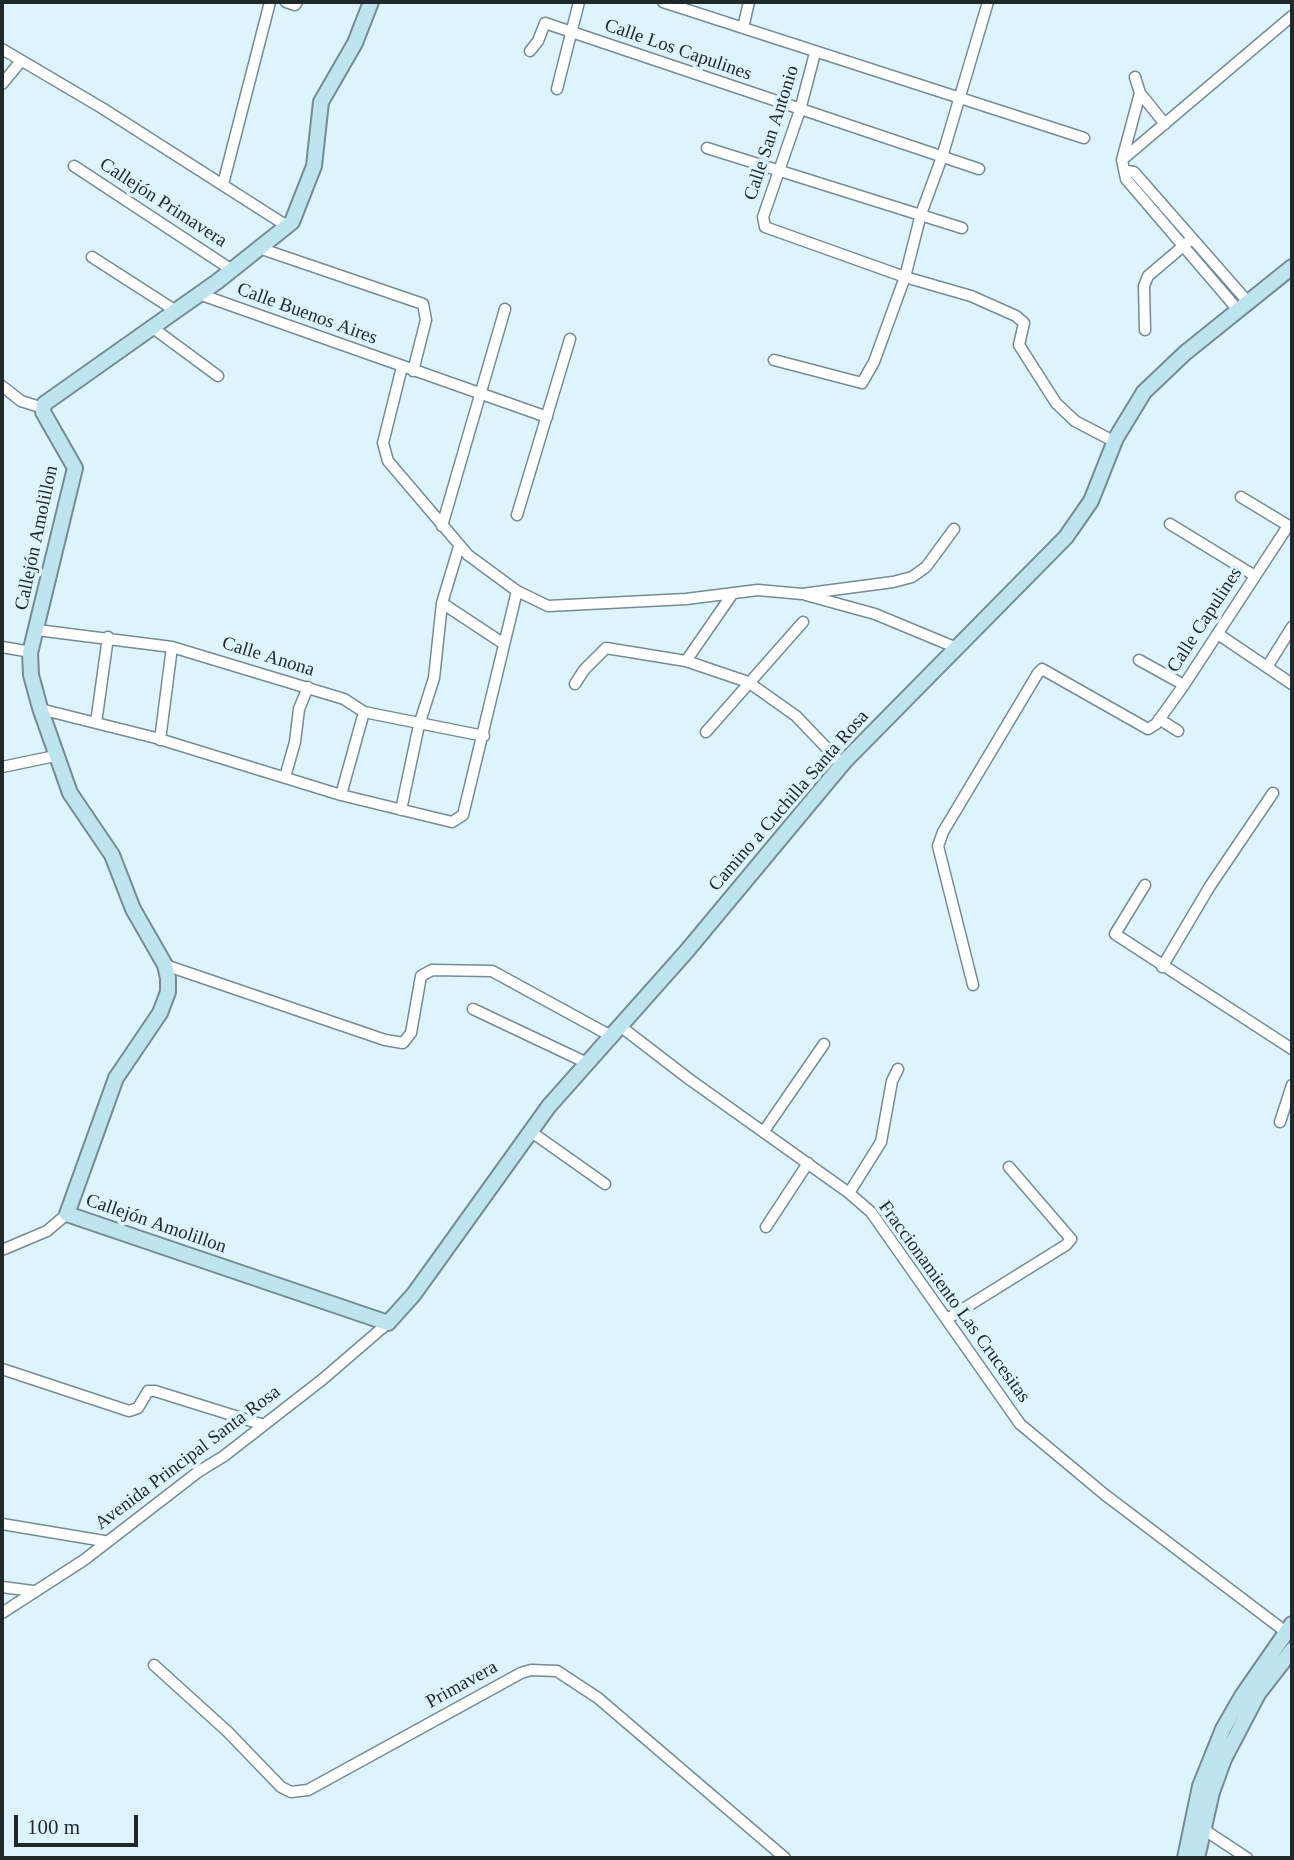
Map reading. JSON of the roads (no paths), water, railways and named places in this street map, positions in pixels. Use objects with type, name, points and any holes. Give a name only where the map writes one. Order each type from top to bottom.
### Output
[{"type":"street","points":[[223,184],[270,2]]},
{"type":"street","points":[[286,2],[295,5],[297,2]]},
{"type":"street","points":[[2,386],[21,401],[43,408],[232,270],[287,226],[296,215],[314,166],[321,102],[355,43],[371,2]]},
{"type":"street","points":[[557,89],[579,2]]},
{"type":"street","points":[[663,2],[957,100],[1084,138]]},
{"type":"street","points":[[743,28],[749,2]]},
{"type":"street","points":[[774,360],[862,383],[874,362],[905,277],[921,214],[942,157],[988,2]]},
{"type":"street","points":[[1122,160],[1292,16]]},
{"type":"street","name":"Calle Los Capulines","points":[[530,51],[538,41],[545,23],[979,169]]},
{"type":"street","points":[[2,49],[102,108],[287,226]]},
{"type":"street","name":"Calle San Antonio","points":[[816,53],[762,223],[765,227],[905,277]]},
{"type":"street","points":[[2,84],[20,61]]},
{"type":"street","points":[[1135,76],[1140,93],[1165,124]]},
{"type":"street","points":[[1140,93],[1122,160],[1126,178],[1243,306]]},
{"type":"street","points":[[707,148],[962,228]]},
{"type":"street","name":"Callejón Primavera","points":[[74,166],[232,270]]},
{"type":"street","points":[[1126,171],[1134,172],[1194,237],[1243,306]]},
{"type":"street","points":[[1144,330],[1144,286],[1148,276],[1194,237]]},
{"type":"street","points":[[259,248],[423,304],[426,320],[414,371]]},
{"type":"street","points":[[92,257],[176,311]]},
{"type":"street","name":"Camino a Cuchilla Santa Rosa","points":[[388,1323],[414,1294],[530,1131],[585,1062],[687,952],[842,764],[1066,537],[1091,501],[1115,442],[1144,392],[1292,267]]},
{"type":"street","points":[[905,277],[971,296],[1016,316],[1024,323],[1019,345],[1056,403],[1075,421],[1115,442]]},
{"type":"street","name":"Calle Buenos Aires","points":[[199,294],[547,417]]},
{"type":"street","points":[[442,526],[505,309]]},
{"type":"street","points":[[153,328],[218,376]]},
{"type":"street","points":[[517,515],[570,339]]},
{"type":"street","points":[[402,367],[392,401],[384,453],[459,547],[517,591],[548,606],[565,607],[731,596],[758,590],[802,594],[875,614],[957,648]]},
{"type":"street","name":"Callejón Amolillon","points":[[43,408],[75,467],[31,652],[31,675],[55,756],[73,800],[112,855],[134,909],[165,965],[169,992],[160,1013],[116,1077],[68,1214],[388,1323]]},
{"type":"street","points":[[1241,497],[1290,527]]},
{"type":"street","points":[[1170,524],[1255,576]]},
{"type":"street","name":"Calle Capulines","points":[[973,985],[938,846],[943,832],[1042,669],[1148,729],[1159,719],[1184,685],[1290,527]]},
{"type":"street","points":[[802,594],[912,577],[926,567],[954,529]]},
{"type":"street","points":[[401,810],[419,725],[434,678],[442,603],[459,547]]},
{"type":"street","points":[[40,709],[160,740],[341,795],[438,820],[458,820],[463,815],[484,736],[517,591]]},
{"type":"street","points":[[685,661],[731,596]]},
{"type":"street","points":[[442,603],[504,644]]},
{"type":"street","points":[[706,732],[803,622]]},
{"type":"street","points":[[1267,667],[1292,627]]},
{"type":"street","name":"Calle Anona","points":[[37,630],[172,647],[344,699],[365,712],[484,736]]},
{"type":"street","points":[[1218,634],[1292,684]]},
{"type":"street","points":[[96,723],[108,638]]},
{"type":"street","points":[[2,647],[31,652]]},
{"type":"street","points":[[160,740],[172,647]]},
{"type":"street","points":[[575,684],[584,670],[606,648],[685,661],[748,682],[796,716],[842,764]]},
{"type":"street","points":[[1139,660],[1184,685]]},
{"type":"street","points":[[285,777],[295,742],[299,709],[308,687]]},
{"type":"street","points":[[341,795],[365,712]]},
{"type":"street","points":[[1159,719],[1178,731]]},
{"type":"street","points":[[2,767],[55,756]]},
{"type":"street","points":[[1162,967],[1210,886],[1273,793]]},
{"type":"street","points":[[1145,885],[1115,934],[1292,1049]]},
{"type":"street","name":"Fraccionamiento Las Crucesitas","points":[[165,965],[385,1040],[403,1043],[411,1033],[421,976],[432,970],[492,971],[616,1031],[808,1163],[871,1212],[1020,1424],[1104,1494],[1289,1628]]},
{"type":"street","points":[[473,1009],[585,1062]]},
{"type":"street","points":[[764,1132],[824,1044]]},
{"type":"street","points":[[849,1193],[881,1142],[892,1080],[898,1069]]},
{"type":"street","points":[[1280,1122],[1292,1085]]},
{"type":"street","points":[[530,1131],[605,1184]]},
{"type":"street","points":[[766,1227],[808,1163]]},
{"type":"street","points":[[947,1320],[1066,1244],[1071,1238],[1009,1167]]},
{"type":"street","points":[[2,1250],[47,1231],[68,1214]]},
{"type":"street","name":"Avenida Principal Santa Rosa","points":[[2,1613],[84,1560],[104,1541],[264,1425],[388,1323]]},
{"type":"street","points":[[2,1369],[129,1411],[138,1408],[148,1391],[155,1391],[264,1425]]},
{"type":"street","points":[[2,1524],[104,1541]]},
{"type":"street","points":[[2,1587],[33,1591]]},
{"type":"street","points":[[1185,1858],[1200,1786],[1218,1739],[1242,1696],[1289,1628]]},
{"type":"street","points":[[1197,1858],[1212,1791],[1241,1723],[1292,1650]]},
{"type":"street","name":"Primavera","points":[[154,1665],[228,1732],[281,1787],[291,1792],[308,1790],[520,1673],[531,1670],[557,1671],[598,1698],[785,1858]]},
{"type":"street","points":[[1203,1829],[1247,1858]]}]
